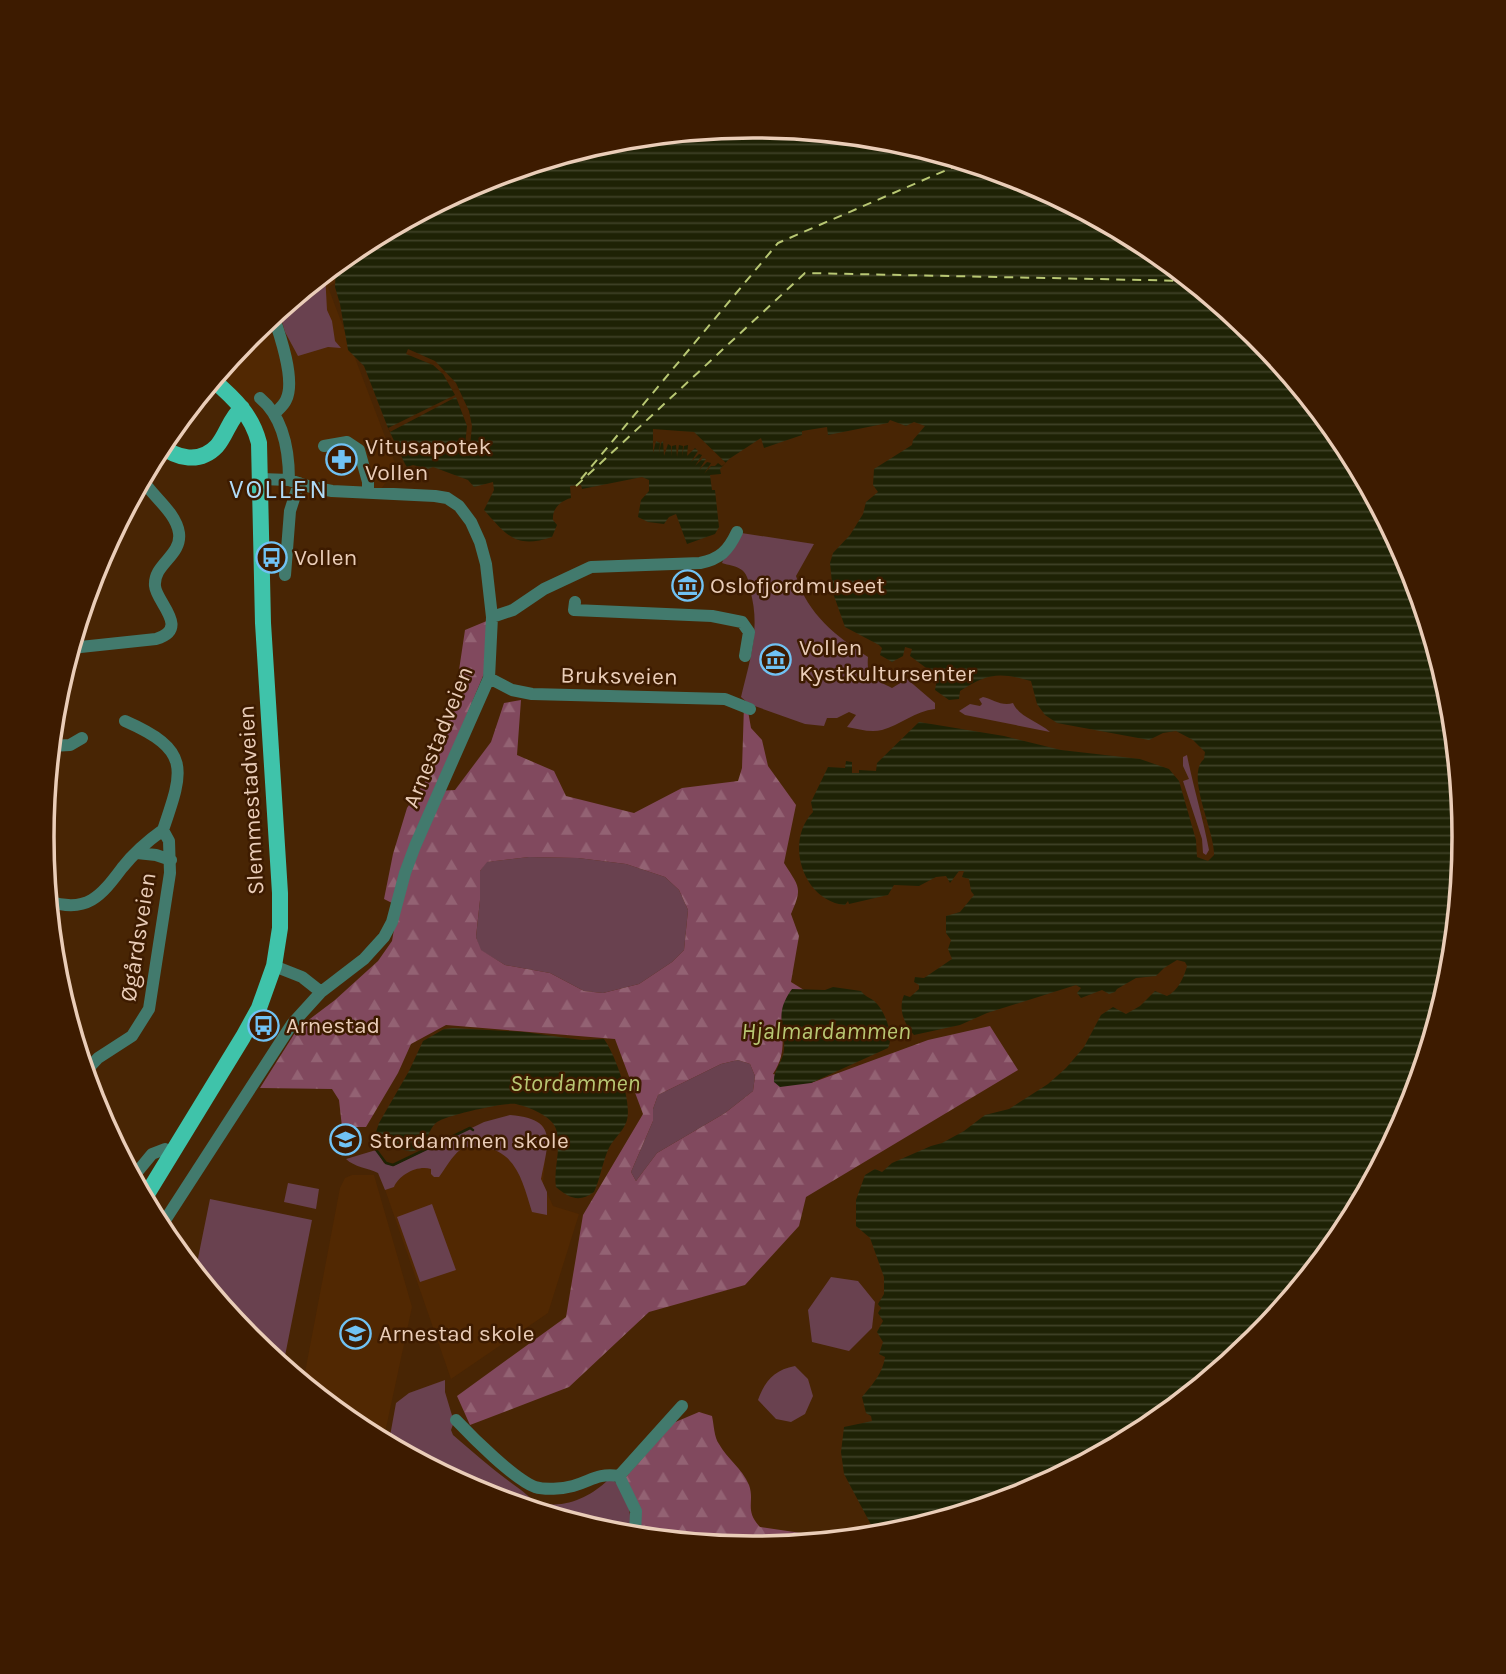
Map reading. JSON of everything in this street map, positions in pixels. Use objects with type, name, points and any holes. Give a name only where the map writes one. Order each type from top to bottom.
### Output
[{"type":"main road","name":"Slemmestadveien","points":[[150,1189],[252,1021],[274,966],[280,928],[263,623],[261,479],[257,439],[254,426],[242,408],[220,386]]},
{"type":"main road","points":[[171,451],[181,457],[192,458],[206,454],[217,446],[231,420],[242,408]]},
{"type":"street","points":[[275,413],[286,401],[289,381],[277,327]]},
{"type":"street","points":[[260,398],[275,413],[294,482],[285,575]]},
{"type":"street","points":[[324,446],[347,442],[359,450],[368,492]]},
{"type":"street","name":"Arnestadveien","points":[[167,1217],[284,1035],[321,992],[364,960],[384,937],[392,922],[415,846],[489,678],[492,617],[486,564],[480,542],[460,506],[442,497],[318,489],[294,482],[261,479]]},
{"type":"street","points":[[81,647],[156,639],[164,637],[169,631],[170,614],[156,594],[155,579],[158,571],[176,549],[179,534],[173,518],[149,487]]},
{"type":"street","points":[[492,617],[513,610],[544,589],[591,567],[700,564],[723,555],[737,532]]},
{"type":"street","points":[[575,602],[575,610],[712,616],[743,622],[749,632],[745,656]]},
{"type":"street","name":"Bruksveien","points":[[489,678],[512,690],[532,694],[725,699],[750,709]]},
{"type":"street","points":[[58,903],[65,905],[90,901],[103,894],[124,866],[163,830],[177,788],[179,775],[176,761],[171,751],[157,737],[125,721]]},
{"type":"street","points":[[60,746],[71,745],[82,738]]},
{"type":"street","points":[[163,830],[169,841],[171,862]]},
{"type":"street","points":[[137,853],[156,855],[171,862]]},
{"type":"street","name":"Øgårdsveien","points":[[92,1065],[132,1036],[147,1014],[171,862]]},
{"type":"street","points":[[274,966],[302,977],[321,992]]},
{"type":"street","points":[[139,1170],[156,1152],[165,1149],[173,1154]]},
{"type":"street","points":[[619,1476],[682,1406]]},
{"type":"street","points":[[456,1420],[531,1486],[554,1489],[573,1486],[601,1474],[619,1476]]},
{"type":"street","points":[[619,1476],[636,1511],[635,1525]]},
{"type":"shaded area","points":[[366,255],[369,263],[328,287],[397,468],[374,498],[266,499],[264,440],[222,384],[292,312]]},
{"type":"shaded area","points":[[326,285],[327,310],[335,341],[341,348],[328,347],[298,356],[282,321]]},
{"type":"shaded area","points":[[735,532],[814,544],[796,576],[801,590],[816,613],[834,632],[868,657],[870,674],[876,680],[892,688],[907,679],[935,703],[935,709],[921,712],[882,730],[869,731],[847,727],[856,715],[849,712],[837,718],[827,718],[824,726],[805,724],[749,704],[741,697],[753,644],[754,617],[746,574],[738,568],[722,563]]},
{"type":"shaded area","points":[[983,697],[1001,703],[1013,703],[1020,712],[1050,732],[965,715],[959,711],[970,704],[980,706],[982,704],[979,699]]},
{"type":"shaded area","points":[[1187,755],[1209,850],[1206,855],[1203,853],[1202,839],[1183,781],[1189,779],[1183,766],[1183,757]]},
{"type":"shaded area","points":[[529,857],[578,858],[626,864],[665,877],[679,890],[688,910],[684,950],[672,962],[639,984],[603,993],[584,991],[550,973],[505,965],[480,950],[476,937],[480,871],[486,862]]},
{"type":"shaded area","points":[[738,1060],[750,1064],[755,1076],[753,1091],[725,1113],[657,1153],[636,1181],[631,1172],[653,1121],[653,1109],[658,1095],[721,1064]]},
{"type":"shaded area","points":[[510,1115],[537,1121],[547,1135],[541,1179],[547,1192],[547,1215],[532,1212],[517,1170],[503,1154],[493,1150],[481,1147],[462,1149],[439,1177],[431,1174],[431,1169],[414,1170],[400,1179],[394,1187],[385,1190],[378,1173],[346,1159],[376,1150],[384,1163],[393,1166],[484,1122]]},
{"type":"shaded area","points":[[537,1121],[543,1126],[547,1136],[543,1184],[553,1206],[579,1214],[548,1313],[451,1379],[380,1175]]},
{"type":"shaded area","points":[[352,1175],[374,1175],[412,1307],[385,1431],[305,1372],[340,1188],[345,1178]]},
{"type":"shaded area","points":[[288,1183],[319,1189],[316,1209],[284,1202]]},
{"type":"shaded area","points":[[210,1199],[312,1220],[285,1356],[228,1298],[198,1260]]},
{"type":"shaded area","points":[[432,1204],[456,1270],[420,1282],[397,1217]]},
{"type":"shaded area","points":[[831,1277],[858,1281],[875,1302],[872,1328],[849,1351],[812,1342],[808,1310]]},
{"type":"shaded area","points":[[795,1366],[808,1379],[813,1396],[805,1414],[791,1422],[776,1419],[758,1400],[771,1377],[781,1370]]},
{"type":"shaded area","points":[[445,1380],[445,1392],[454,1422],[451,1430],[453,1435],[538,1502],[444,1464],[390,1434],[396,1403],[409,1393]]},
{"type":"shaded area","points":[[608,1480],[613,1480],[626,1498],[630,1524],[617,1522],[538,1502],[567,1503],[585,1497]]},
{"type":"green space","points":[[489,620],[488,664],[435,791],[455,790],[491,742],[504,703],[521,700],[517,755],[554,771],[566,796],[634,813],[682,788],[738,781],[742,768],[744,705],[751,728],[762,740],[768,766],[796,805],[784,863],[798,887],[791,914],[799,936],[791,982],[804,990],[792,990],[785,1001],[782,1011],[782,1051],[773,1074],[811,1083],[928,1040],[990,1026],[1018,1070],[806,1197],[799,1226],[745,1285],[649,1312],[569,1387],[470,1425],[457,1396],[566,1317],[583,1215],[643,1114],[615,1039],[446,1025],[411,1044],[398,1073],[366,1127],[342,1127],[339,1100],[332,1089],[260,1088],[298,1028],[335,1000],[378,961],[392,941],[398,906],[384,899],[393,854],[407,808],[428,777],[455,697],[465,630]],"holes":[[[529,857],[578,858],[626,864],[665,877],[679,890],[688,910],[684,950],[672,962],[639,984],[603,993],[584,991],[550,973],[505,965],[481,950],[476,937],[480,871],[487,862]],[[738,1060],[750,1064],[755,1076],[753,1091],[725,1113],[657,1153],[636,1181],[631,1172],[653,1121],[653,1109],[658,1095],[721,1064]]]},
{"type":"green space","points":[[699,1412],[712,1416],[717,1441],[749,1485],[751,1511],[755,1521],[760,1527],[804,1534],[753,1536],[707,1534],[633,1525],[625,1478],[673,1423]]},
{"type":"water","points":[[753,138],[844,144],[934,162],[978,175],[1062,210],[1102,232],[1141,256],[1214,312],[1278,376],[1307,412],[1334,449],[1380,528],[1415,612],[1428,656],[1446,746],[1450,791],[1452,837],[1446,928],[1428,1018],[1415,1062],[1380,1146],[1358,1186],[1334,1225],[1278,1298],[1214,1362],[1178,1391],[1102,1442],[1020,1483],[934,1512],[871,1525],[844,1474],[841,1452],[844,1427],[872,1421],[871,1416],[866,1413],[862,1397],[879,1374],[885,1357],[879,1354],[883,1342],[877,1332],[883,1321],[878,1313],[881,1308],[878,1304],[884,1294],[884,1277],[870,1238],[856,1226],[856,1200],[865,1175],[875,1169],[882,1172],[892,1163],[942,1143],[985,1115],[1009,1109],[1048,1084],[1084,1047],[1101,1015],[1113,1007],[1126,1014],[1140,1006],[1155,991],[1167,996],[1171,994],[1182,979],[1187,966],[1185,962],[1177,960],[1156,976],[1136,978],[1109,994],[1102,990],[1081,998],[1077,993],[1081,988],[1076,985],[987,1013],[960,1025],[914,1035],[903,1016],[904,995],[910,997],[919,989],[919,985],[914,982],[915,977],[924,978],[952,959],[948,949],[951,940],[946,933],[946,916],[960,912],[974,895],[969,879],[962,877],[964,871],[959,871],[950,883],[946,876],[936,877],[919,886],[894,885],[888,895],[849,904],[848,901],[845,905],[830,901],[818,893],[802,868],[799,854],[804,824],[813,812],[811,802],[828,767],[845,768],[846,761],[852,762],[852,773],[859,773],[859,770],[876,771],[877,763],[919,722],[1004,736],[1061,750],[1140,759],[1169,769],[1179,781],[1196,840],[1197,857],[1208,861],[1214,855],[1213,845],[1198,777],[1205,752],[1193,740],[1176,731],[1163,733],[1149,740],[1057,723],[1045,715],[1037,704],[1031,681],[1020,678],[1002,675],[986,678],[960,691],[959,699],[949,700],[935,690],[935,676],[929,680],[925,678],[929,670],[910,656],[912,649],[905,647],[903,656],[892,662],[880,655],[882,648],[879,645],[845,627],[833,593],[830,563],[833,553],[850,535],[863,514],[866,502],[878,492],[873,485],[874,469],[912,445],[925,426],[914,422],[906,426],[890,420],[888,423],[828,435],[827,427],[802,431],[802,435],[764,448],[761,438],[729,459],[720,469],[721,474],[710,475],[712,490],[715,490],[719,527],[715,534],[687,544],[676,514],[669,517],[664,524],[648,522],[638,517],[641,500],[649,491],[649,480],[642,477],[582,489],[581,485],[570,486],[571,498],[560,503],[555,509],[553,520],[557,525],[552,537],[521,541],[506,533],[484,510],[494,490],[493,482],[474,487],[468,480],[433,467],[407,467],[388,428],[364,366],[348,350],[335,278],[365,256],[444,210],[528,175],[572,162],[662,144],[707,140]]},
{"type":"water","name":"Hjalmardammen","points":[[833,987],[861,991],[876,1003],[888,1026],[888,1048],[811,1083],[780,1087],[774,1082],[774,1078],[784,1050],[782,1013],[786,998],[792,989],[825,990]]},
{"type":"water","name":"Stordammen","points":[[444,1029],[524,1032],[582,1040],[604,1039],[622,1080],[628,1115],[624,1127],[608,1150],[594,1192],[574,1198],[556,1187],[558,1144],[554,1124],[545,1116],[516,1104],[489,1107],[443,1119],[434,1125],[422,1145],[414,1151],[400,1149],[374,1138],[379,1123],[423,1041]]},
{"type":"pier","points":[[408,349],[435,361],[456,383],[469,411],[472,426],[469,456],[464,455],[467,426],[456,397],[390,432],[388,428],[455,395],[443,374],[433,365],[406,354]]},
{"type":"pier","points":[[653,429],[694,432],[726,463],[722,466],[718,463],[711,466],[704,474],[711,463],[707,462],[699,470],[706,459],[703,458],[695,466],[702,455],[699,454],[691,462],[698,451],[695,448],[687,456],[688,445],[684,446],[682,457],[683,446],[679,445],[677,457],[676,445],[672,446],[672,457],[671,446],[668,444],[664,456],[663,441],[659,454],[660,443],[656,441],[653,453]]},
{"type":"waterway","points":[[374,1147],[386,1163],[393,1165],[470,1128],[473,1130]]},
{"type":"ferry route","points":[[581,479],[778,243],[952,167]]},
{"type":"ferry route","points":[[576,486],[805,273],[1175,281]]},
{"type":"place","name":"Vitusapotek Vollen","points":[[342,459]]},
{"type":"place","name":"Vollen","points":[[271,557]]},
{"type":"place","name":"Oslofjordmuseet","points":[[687,585]]},
{"type":"place","name":"Vollen Kystkultursenter","points":[[776,660]]},
{"type":"place","name":"Arnestad","points":[[263,1025]]},
{"type":"place","name":"Stordammen skole","points":[[346,1140]]},
{"type":"place","name":"Arnestad skole","points":[[356,1333]]},
{"type":"district","name":"VOLLEN","points":[[279,489]]}]
